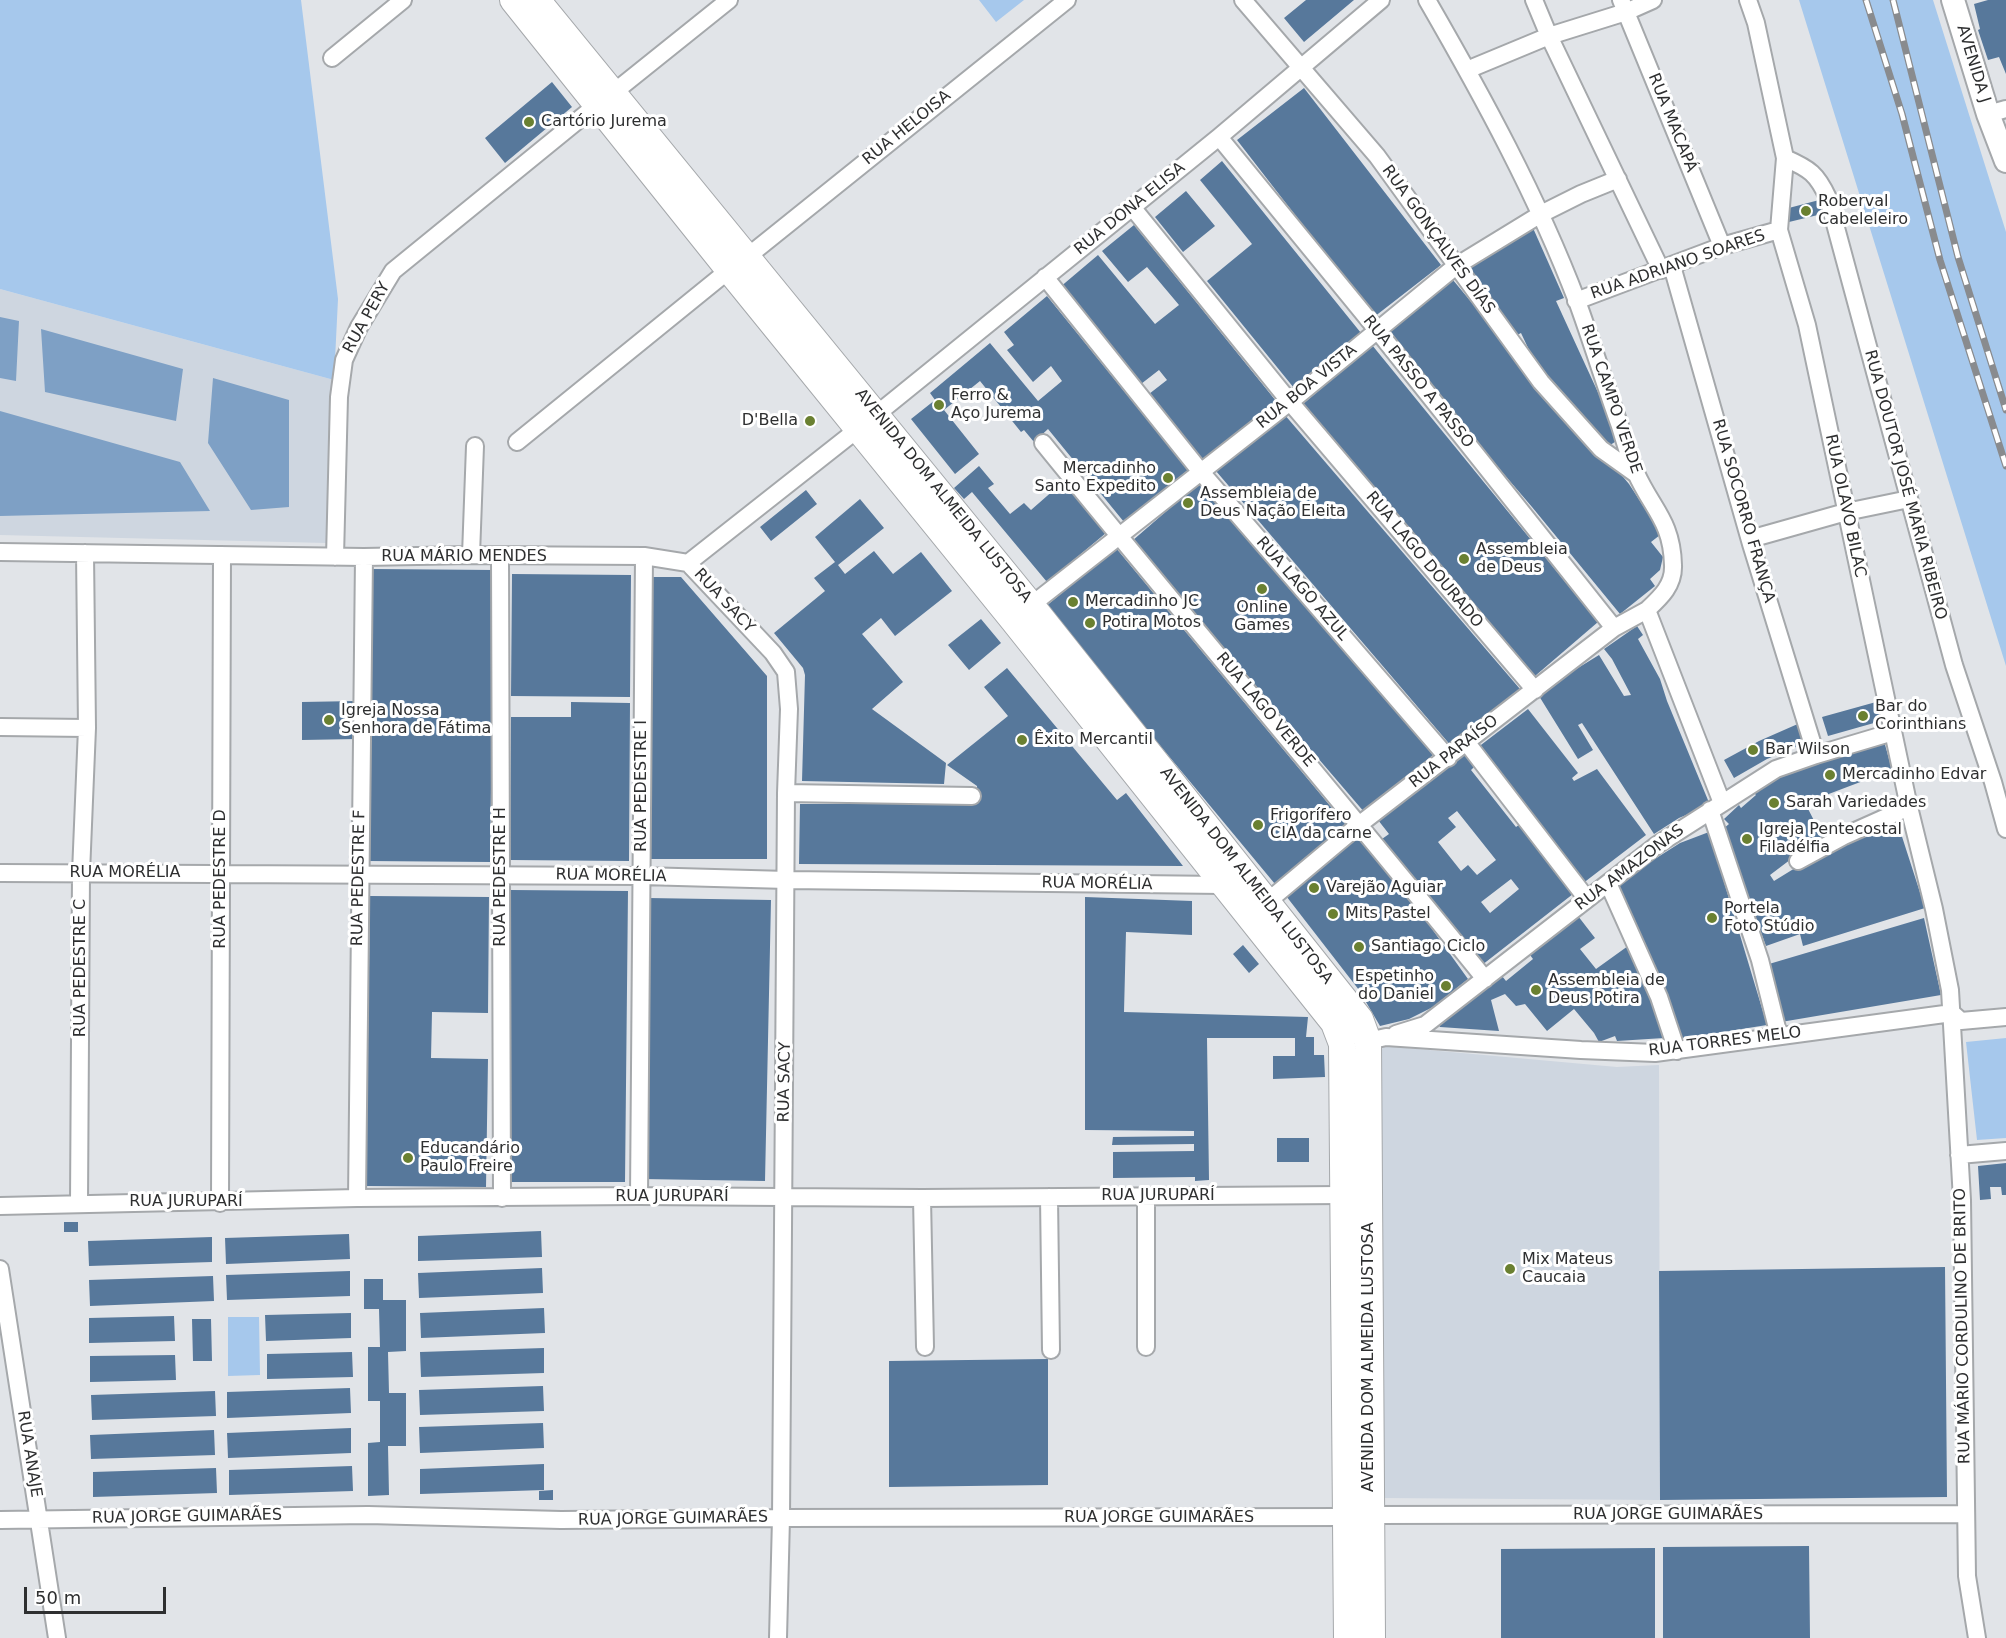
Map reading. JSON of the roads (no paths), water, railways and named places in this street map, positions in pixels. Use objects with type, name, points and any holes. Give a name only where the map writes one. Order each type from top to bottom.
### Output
[{"type":"main road","name":"AVENIDA DOM ALMEIDA LUSTOSA","points":[[513,0],[605,99],[868,421],[1200,836],[1267,902],[1377,1039],[1358,1516]]},
{"type":"main road","name":"AVENIDA DOM ALMEIDA LUSTOSA","points":[[537,0],[605,99]]},
{"type":"main road","name":"AVENIDA DOM ALMEIDA LUSTOSA","points":[[1200,836],[1223,885],[1334,1023],[1342,1044],[1343,1195],[1358,1516],[1359,1591],[1372,1638]]},
{"type":"main road","name":"AVENIDA DOM ALMEIDA LUSTOSA","points":[[1347,1638],[1359,1591]]},
{"type":"street","points":[[332,58],[403,0]]},
{"type":"street","name":"RUA PERY","points":[[335,556],[339,397],[344,360],[359,327],[393,271],[729,0]]},
{"type":"street","name":"RUA HELOISA","points":[[517,442],[1067,0]]},
{"type":"street","name":"RUA GONÇALVES DÍAS","points":[[1243,0],[1377,156],[1541,382],[1601,449],[1636,474]]},
{"type":"street","name":"RUA DONA ELISA","points":[[868,421],[1219,137],[1381,0]]},
{"type":"street","name":"RUA CAMPO VERDE","points":[[1427,0],[1467,70],[1541,214],[1576,301],[1636,474],[1662,516],[1670,537],[1673,566],[1671,582],[1661,598],[1647,610]]},
{"type":"street","name":"RUA SOCORRO FRANÇA","points":[[1534,0],[1618,179],[1667,268],[1816,755]]},
{"type":"street","points":[[1467,70],[1624,6],[1645,5],[1653,0]]},
{"type":"street","name":"RUA OLAVO BILAC","points":[[1748,0],[1785,158],[1779,230],[1807,325],[1909,807],[1934,909],[1950,990],[1952,1013]]},
{"type":"street","name":"AVENIDA J","points":[[1953,0],[1997,111],[2006,161]]},
{"type":"street","name":"RUA MACAPÁ","points":[[1624,6],[1722,246]]},
{"type":"street","name":"RUA PASSO A PASSO","points":[[1219,137],[1377,330],[1614,628]]},
{"type":"street","name":"RUA DOUTOR JOSÉ MARIA RIBEIRO","points":[[1785,158],[1807,167],[1819,179],[1828,198],[1954,665],[1993,782],[2006,829]]},
{"type":"street","name":"RUA BOA VISTA","points":[[1022,612],[1290,402],[1456,266],[1541,214],[1618,179]]},
{"type":"street","name":"RUA LAGO DOURADO","points":[[1131,207],[1290,402],[1534,690]]},
{"type":"street","name":"RUA ADRIANO SOARES","points":[[1576,301],[1722,246],[1779,230]]},
{"type":"street","name":"RUA LAGO AZUL","points":[[1045,277],[1201,472],[1448,758]]},
{"type":"street","points":[[688,563],[868,421]]},
{"type":"street","name":"RUA LAGO VERDE","points":[[1043,443],[1360,824],[1485,979]]},
{"type":"street","points":[[471,555],[475,446]]},
{"type":"street","points":[[1750,539],[1846,512],[1909,499]]},
{"type":"street","name":"RUA MÁRIO MENDES","points":[[0,552],[364,557],[644,556],[688,563]]},
{"type":"street","name":"RUA PEDESTRE C","points":[[79,1203],[81,873],[87,728],[85,554]]},
{"type":"street","name":"RUA PEDESTRE D","points":[[220,1203],[222,555]]},
{"type":"street","name":"RUA PEDESTRE H","points":[[500,556],[502,1198]]},
{"type":"street","name":"RUA PEDESTRE I","points":[[639,1196],[644,556]]},
{"type":"street","name":"RUA PEDESTRE F","points":[[357,1198],[364,557]]},
{"type":"street","name":"RUA SACY","points":[[688,563],[772,652],[786,672],[789,709],[786,793],[781,1518],[778,1638]]},
{"type":"street","points":[[1647,610],[1716,807],[1760,960],[1779,1036]]},
{"type":"street","name":"RUA PARAÍSO","points":[[1267,902],[1360,824],[1614,628],[1647,610]]},
{"type":"street","points":[[0,727],[87,728]]},
{"type":"street","name":"RUA AMAZONAS","points":[[1377,1039],[1425,1025],[1657,845],[1776,769],[1893,732]]},
{"type":"street","points":[[1467,743],[1587,899]]},
{"type":"street","points":[[786,793],[972,796]]},
{"type":"street","points":[[1798,861],[1844,836],[1909,807]]},
{"type":"street","name":"RUA MORÉLIA","points":[[0,873],[359,873],[1223,885]]},
{"type":"street","points":[[1608,883],[1659,997],[1677,1051]]},
{"type":"street","name":"RUA TORRES MELO","points":[[1377,1039],[1655,1053],[1952,1013],[1961,1021],[2006,1017]]},
{"type":"street","name":"RUA MÁRIO CORDULINO DE BRITO","points":[[1952,1013],[1962,1200],[1967,1576],[1977,1638]]},
{"type":"street","points":[[1959,1155],[2006,1151]]},
{"type":"street","name":"RUA JURUPARÍ","points":[[0,1206],[79,1203],[220,1203],[357,1198],[1343,1195]]},
{"type":"street","points":[[1146,1196],[1146,1347]]},
{"type":"street","points":[[1049,1197],[1051,1350]]},
{"type":"street","points":[[922,1198],[925,1347]]},
{"type":"street","name":"RUA ANAJE","points":[[0,1269],[57,1638]]},
{"type":"street","name":"RUA JORGE GUIMARÃES","points":[[0,1520],[368,1515],[561,1520],[1966,1514]]},
{"type":"railway","points":[[1866,0],[1902,114],[1940,260],[2006,466]]},
{"type":"railway","points":[[1893,0],[1958,257],[2006,410]]},
{"type":"place","name":"Cartório Jurema","points":[[529,122]]},
{"type":"place","name":"Roberval Cabeleleiro","points":[[1806,211]]},
{"type":"place","name":"Ferro & Aço Jurema","points":[[939,405]]},
{"type":"place","name":"D'Bella","points":[[810,421]]},
{"type":"place","name":"Mercadinho Santo Expedito","points":[[1168,478]]},
{"type":"place","name":"Assembleia de Deus Nação Eleita","points":[[1188,503]]},
{"type":"place","name":"Assembleia de Deus","points":[[1464,559]]},
{"type":"place","name":"Online Games","points":[[1262,589]]},
{"type":"place","name":"Mercadinho JC","points":[[1073,602]]},
{"type":"place","name":"Potira Motos","points":[[1090,623]]},
{"type":"place","name":"Bar do Corinthians","points":[[1863,716]]},
{"type":"place","name":"Igreja Nossa Senhora de Fátima","points":[[329,720]]},
{"type":"place","name":"Êxito Mercantil","points":[[1022,740]]},
{"type":"place","name":"Bar Wilson","points":[[1753,750]]},
{"type":"place","name":"Mercadinho Edvar","points":[[1830,775]]},
{"type":"place","name":"Sarah Variedades","points":[[1774,803]]},
{"type":"place","name":"Frigorífero CIA da carne","points":[[1258,825]]},
{"type":"place","name":"Igreja Pentecostal Filadélfia","points":[[1747,839]]},
{"type":"place","name":"Varejão Aguiar","points":[[1314,888]]},
{"type":"place","name":"Mits Pastel","points":[[1333,914]]},
{"type":"place","name":"Portela Foto Stúdio","points":[[1712,918]]},
{"type":"place","name":"Santiago Ciclo","points":[[1359,947]]},
{"type":"place","name":"Espetinho do Daniel","points":[[1446,986]]},
{"type":"place","name":"Assembleia de Deus Potira","points":[[1536,990]]},
{"type":"place","name":"Educandário Paulo Freire","points":[[408,1158]]},
{"type":"place","name":"Mix Mateus Caucaia","points":[[1510,1269]]}]
